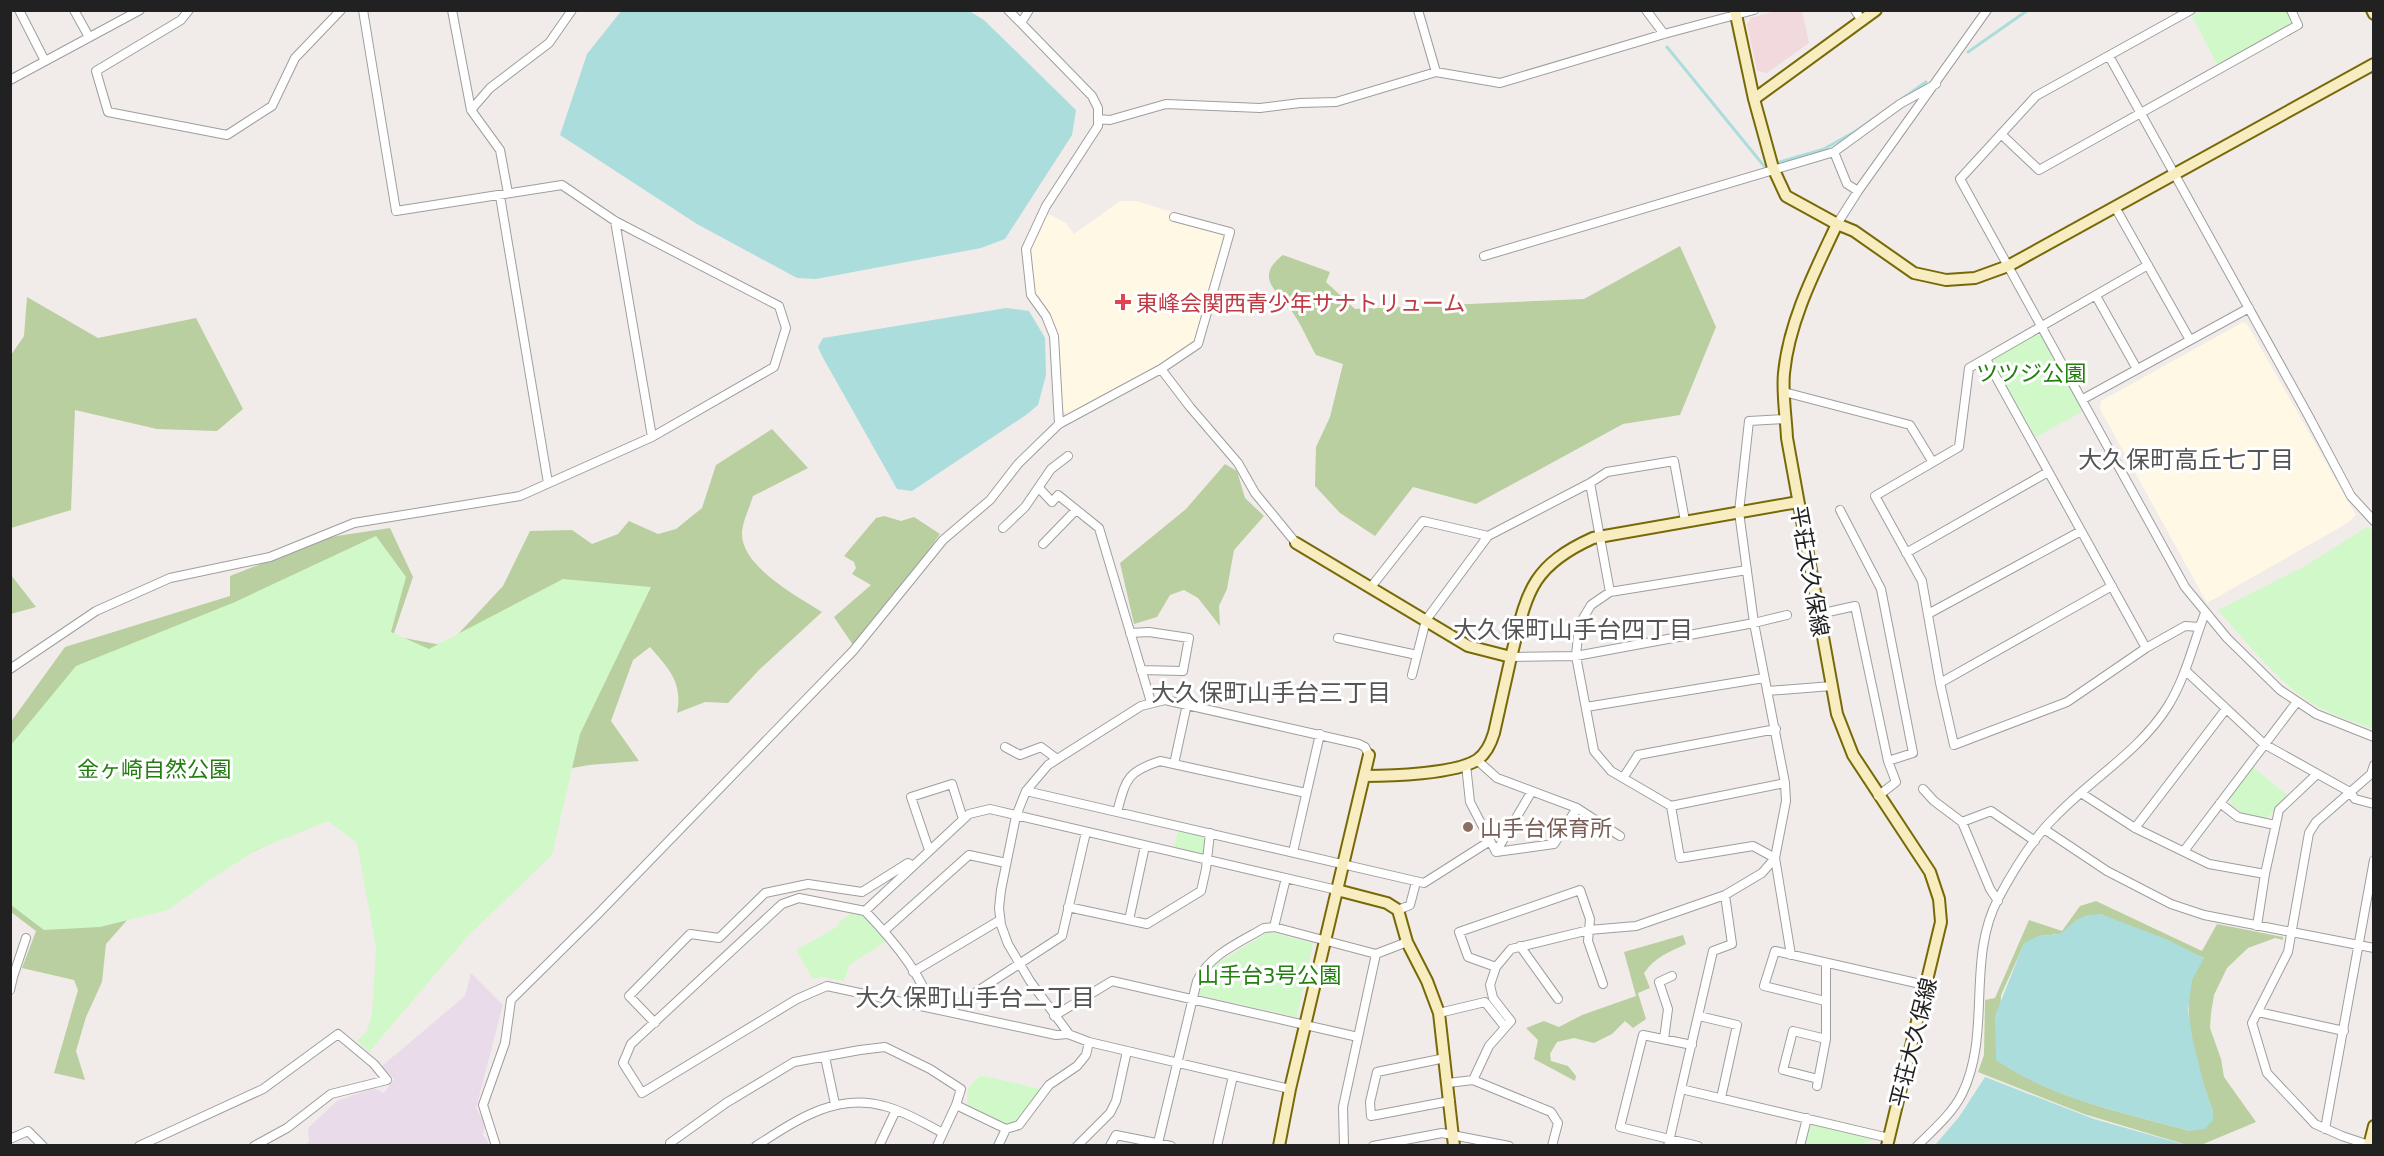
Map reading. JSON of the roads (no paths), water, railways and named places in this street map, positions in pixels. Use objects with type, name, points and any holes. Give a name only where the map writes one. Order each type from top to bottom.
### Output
[{"type":"street","points":[[19,10],[45,61]]},
{"type":"street","points":[[74,10],[89,37]]},
{"type":"street","points":[[10,80],[128,13],[140,10]]},
{"type":"street","points":[[189,10],[172,26],[96,71],[108,112],[227,135],[272,106],[295,58],[341,10]]},
{"type":"street","points":[[10,669],[96,611],[170,578],[270,557],[354,523],[520,496],[652,437],[774,367],[786,328],[779,306],[615,221],[562,185],[396,212],[363,10]]},
{"type":"street","points":[[453,10],[471,110],[500,150],[504,194],[548,483]]},
{"type":"street","points":[[471,110],[490,88],[549,43],[572,10]]},
{"type":"street","points":[[1008,10],[1092,96],[1098,108],[1098,126],[1046,206],[1026,249],[1031,295],[1046,316],[1054,336],[1059,424]]},
{"type":"street","points":[[1021,23],[1029,10]]},
{"type":"street","points":[[1418,10],[1436,72]]},
{"type":"street","points":[[1646,10],[1664,33]]},
{"type":"street","points":[[1098,119],[1110,120],[1166,104],[1260,108],[1300,103],[1336,102],[1436,72],[1500,82],[1664,33],[1754,10]]},
{"type":"street","points":[[1855,10],[1862,21]]},
{"type":"street","points":[[1754,99],[1876,10]]},
{"type":"street","points":[[1837,224],[1987,10]]},
{"type":"street","points":[[2191,10],[2036,96],[1960,179],[2185,587],[2227,638],[2296,703],[2344,727],[2373,737]]},
{"type":"street","points":[[2001,134],[2039,170],[2298,25],[2291,10]]},
{"type":"street","points":[[1736,13],[1754,99],[1773,168],[1786,196],[1854,231],[1914,273],[1946,280],[1976,278],[2008,266],[2373,64]]},
{"type":"street","points":[[2109,56],[2351,496],[2373,521]]},
{"type":"street","points":[[1484,256],[1773,168],[1808,161],[1834,152],[1900,104],[1936,84]]},
{"type":"street","points":[[1834,152],[1847,184],[1858,191]]},
{"type":"street","points":[[2115,207],[2190,340]]},
{"type":"street","points":[[496,1146],[483,1106],[506,1043],[511,1000],[596,916],[844,660],[879,621],[943,540],[990,500],[1018,464],[1059,424],[1161,369],[1198,344],[1230,232],[1174,217]]},
{"type":"street","points":[[615,221],[652,437]]},
{"type":"street","name":"平荘大久保線","points":[[1837,224],[1795,323],[1784,372],[1786,419],[1798,502],[1837,714],[1854,755],[1878,796],[1930,872],[1939,899],[1941,922],[1888,1142]]},
{"type":"street","points":[[2148,265],[1969,368],[1959,447],[1875,496],[1922,581],[1940,683],[1954,745],[2067,702],[2146,648],[2185,626],[2200,627]]},
{"type":"street","points":[[2096,296],[2137,369]]},
{"type":"street","points":[[2083,399],[2249,308]]},
{"type":"street","points":[[1986,359],[2146,648]]},
{"type":"street","points":[[1161,369],[1238,463],[1255,493],[1296,543],[1468,646],[1511,657],[1576,656],[1787,615]]},
{"type":"street","points":[[1784,392],[1910,425],[1932,461]]},
{"type":"street","points":[[1786,419],[1749,422],[1739,512],[1754,623],[1785,783],[1786,801],[1775,858],[1791,955]]},
{"type":"street","points":[[1002,528],[1025,507],[1051,469],[1068,456]]},
{"type":"street","points":[[1412,675],[1426,621],[1488,536],[1607,472],[1674,461],[1685,521]]},
{"type":"street","points":[[1906,553],[2048,472]]},
{"type":"street","points":[[1590,483],[1610,592]]},
{"type":"street","points":[[1039,488],[1052,502],[1058,495],[1099,528],[1151,702]]},
{"type":"street","points":[[1364,776],[1414,773],[1466,765],[1477,760],[1490,744],[1494,733],[1526,598],[1550,563],[1567,549],[1600,536],[1798,502]]},
{"type":"street","points":[[1043,544],[1076,510]]},
{"type":"street","points":[[1840,510],[1881,589],[1914,753],[1888,761]]},
{"type":"street","points":[[1371,587],[1423,521],[1488,536]]},
{"type":"street","points":[[1928,614],[2081,531]]},
{"type":"street","points":[[1747,570],[1610,592],[1591,605],[1579,625],[1576,656],[1594,751],[1611,771],[1671,806],[1785,783]]},
{"type":"street","points":[[1940,683],[2112,586]]},
{"type":"street","points":[[1819,614],[1855,606],[1888,761],[1896,782],[1878,796]]},
{"type":"street","points":[[1917,1146],[1962,1095],[1975,1057],[1979,970],[1983,945],[1998,901],[2044,829],[2133,748],[2167,707],[2186,671],[2205,613]]},
{"type":"street","points":[[1130,633],[1149,632],[1189,638],[1183,671],[1141,670]]},
{"type":"street","points":[[1338,638],[1417,655]]},
{"type":"street","points":[[2186,671],[2264,744],[2350,792],[2355,799],[2373,804]]},
{"type":"street","points":[[1586,707],[1764,678]]},
{"type":"street","points":[[1767,691],[1832,686]]},
{"type":"street","points":[[1069,1034],[1054,1016],[1008,944],[1000,920],[1001,890],[1016,816],[1026,791],[1048,765],[1141,706],[1165,700],[1320,734],[1365,747],[1369,755],[1290,1089],[1279,1146]]},
{"type":"street","points":[[2184,851],[2296,703]]},
{"type":"street","points":[[1174,764],[1187,704]]},
{"type":"street","points":[[2135,828],[2226,709]]},
{"type":"street","points":[[1623,778],[1638,754],[1776,729]]},
{"type":"street","points":[[1293,852],[1320,734]]},
{"type":"street","points":[[1005,747],[1020,755],[1041,747],[1057,759]]},
{"type":"street","points":[[1477,760],[1497,778],[1577,808],[1620,836]]},
{"type":"street","points":[[1117,812],[1125,782],[1140,767],[1160,761],[1306,793]]},
{"type":"street","points":[[1466,765],[1470,802],[1496,852]]},
{"type":"street","points":[[2373,765],[2371,774],[2316,822],[2309,832],[2288,952],[2252,1023],[2267,1073],[2315,1124],[2369,1145],[2373,1126]]},
{"type":"street","points":[[2257,926],[2265,874],[2279,810],[2317,774]]},
{"type":"street","points":[[929,850],[911,797],[952,784],[963,819]]},
{"type":"street","points":[[1923,789],[1934,801],[1962,822],[1990,889],[1998,901]]},
{"type":"street","points":[[1026,791],[1424,883],[1490,841]]},
{"type":"street","points":[[1496,852],[1532,791]]},
{"type":"street","points":[[2081,793],[2135,828],[2209,864],[2265,874]]},
{"type":"street","points":[[2220,803],[2238,817],[2275,825]]},
{"type":"street","points":[[1671,806],[1680,858],[1754,846],[1775,858]]},
{"type":"street","points":[[1496,852],[1554,844],[1577,808]]},
{"type":"street","points":[[865,910],[969,814],[990,810],[1387,903],[1398,910],[1407,942],[1427,981],[1438,1013],[1454,1146]]},
{"type":"street","points":[[1962,822],[1991,811],[2035,841]]},
{"type":"street","points":[[2044,829],[2107,871],[2171,904],[2204,915],[2373,948]]},
{"type":"street","points":[[947,1011],[1062,936],[1086,832]]},
{"type":"street","points":[[1068,907],[1147,924],[1201,891],[1210,834]]},
{"type":"street","points":[[1129,920],[1145,846]]},
{"type":"street","points":[[884,931],[969,855],[1006,863]]},
{"type":"street","points":[[1473,1080],[1489,1046],[1511,1021],[1493,998],[1490,985],[1496,967],[1511,949],[1589,930],[1636,926],[1725,895],[1762,873],[1775,858]]},
{"type":"street","points":[[2325,1129],[2373,860]]},
{"type":"street","points":[[655,1023],[629,996],[690,934],[719,938],[765,893],[808,884],[861,892],[908,863],[913,866]]},
{"type":"street","points":[[1274,927],[1286,878]]},
{"type":"street","points":[[1398,910],[1410,905],[1416,882]]},
{"type":"street","points":[[1496,967],[1468,957],[1459,932],[1580,890],[1590,919],[1588,941],[1603,984]]},
{"type":"street","points":[[1669,1142],[1713,951],[1732,944],[1725,895]]},
{"type":"street","points":[[931,1008],[928,995],[913,972],[884,931],[865,910],[799,898],[782,904],[631,1044],[623,1063],[642,1093],[797,999],[827,986],[1056,1035],[1069,1034],[1089,1042],[1290,1089]]},
{"type":"street","points":[[913,972],[1000,920]]},
{"type":"street","points":[[1158,1143],[1192,999],[1202,969],[1211,960],[1264,928],[1274,927],[1376,954],[1407,942]]},
{"type":"street","points":[[10,990],[26,938]]},
{"type":"street","points":[[1520,946],[1558,999]]},
{"type":"street","points":[[1825,1001],[1764,986],[1774,951],[1925,985]]},
{"type":"street","points":[[1344,1146],[1343,1107],[1376,954]]},
{"type":"street","points":[[1826,963],[1826,1039],[1818,1083],[1783,1070],[1793,1031],[1826,1039]]},
{"type":"street","points":[[1664,1040],[1668,1009],[1659,982],[1671,976]]},
{"type":"street","points":[[1054,1016],[1112,981],[1358,1037]]},
{"type":"street","points":[[1438,1013],[1485,1002],[1505,1027]]},
{"type":"street","points":[[2258,1012],[2344,1030]]},
{"type":"street","points":[[1699,1016],[1737,1025],[1721,1098]]},
{"type":"street","points":[[139,1146],[264,1089],[338,1034],[374,1064],[387,1080],[331,1095],[286,1128],[254,1146]]},
{"type":"street","points":[[1692,1045],[1643,1035],[1620,1127],[1669,1142],[1698,1146]]},
{"type":"street","points":[[956,1105],[1006,1129],[1019,1125],[1049,1085],[1077,1066],[1086,1055],[1089,1042]]},
{"type":"street","points":[[671,1146],[670,1143],[690,1127],[794,1062],[885,1047],[961,1089],[937,1146]]},
{"type":"street","points":[[1077,1146],[1110,1113],[1116,1101],[1127,1051]]},
{"type":"street","points":[[825,1057],[835,1104]]},
{"type":"street","points":[[1445,1058],[1377,1072],[1370,1102],[1371,1116],[1450,1101]]},
{"type":"street","points":[[1217,1146],[1233,1076]]},
{"type":"street","points":[[1448,1083],[1473,1080],[1551,1112],[1558,1123],[1552,1146]]},
{"type":"street","points":[[1681,1089],[1806,1118],[1888,1142]]},
{"type":"street","points":[[756,1146],[801,1117],[835,1104],[856,1102],[877,1104],[896,1110],[944,1133]]},
{"type":"street","points":[[879,1146],[896,1110]]},
{"type":"street","points":[[1800,1146],[1806,1118]]},
{"type":"street","points":[[998,1146],[1006,1129]]},
{"type":"street","points":[[10,1139],[28,1131],[43,1146]]},
{"type":"street","points":[[1373,1146],[1442,1132],[1509,1146]]},
{"type":"street","points":[[1110,1146],[1116,1135],[1171,1146]]},
{"type":"water","points":[[622,10],[969,11],[984,20],[1076,110],[1072,135],[1005,239],[981,248],[816,279],[797,278],[697,224],[560,135],[587,54]]},
{"type":"water","points":[[1006,308],[1029,311],[1045,338],[1046,375],[1038,405],[912,491],[897,489],[822,356],[818,347],[823,338]]},
{"type":"water","points":[[2100,914],[2166,939],[2204,958],[2192,980],[2188,1010],[2193,1041],[2213,1111],[2213,1120],[2205,1129],[2190,1131],[2065,1095],[2018,1074],[1996,1060],[1995,1016],[2024,943],[2039,936],[2060,934],[2076,920],[2088,915]]},
{"type":"water","points":[[1985,1077],[2094,1119],[2186,1145],[1935,1145],[1959,1117]]},
{"type":"waterway","points":[[1968,52],[2028,10]]},
{"type":"waterway","points":[[1667,47],[1764,166]]},
{"type":"waterway","points":[[1780,162],[1824,149],[1856,131],[1926,82]]},
{"type":"place","name":"東峰会関西青少年サナトリューム","points":[[1123,302]]},
{"type":"place","name":"山手台保育所","points":[[1468,827]]},
{"type":"district","name":"大久保町高丘七丁目","points":[[2186,458]]},
{"type":"district","name":"大久保町山手台四丁目","points":[[1573,628]]},
{"type":"district","name":"大久保町山手台三丁目","points":[[1271,691]]},
{"type":"district","name":"大久保町山手台二丁目","points":[[975,996]]},
{"type":"park label","name":"ツツジ公園","points":[[2031,372]]},
{"type":"park label","name":"金ヶ崎自然公園","points":[[154,768]]},
{"type":"park label","name":"山手台3号公園","points":[[1269,974]]}]
